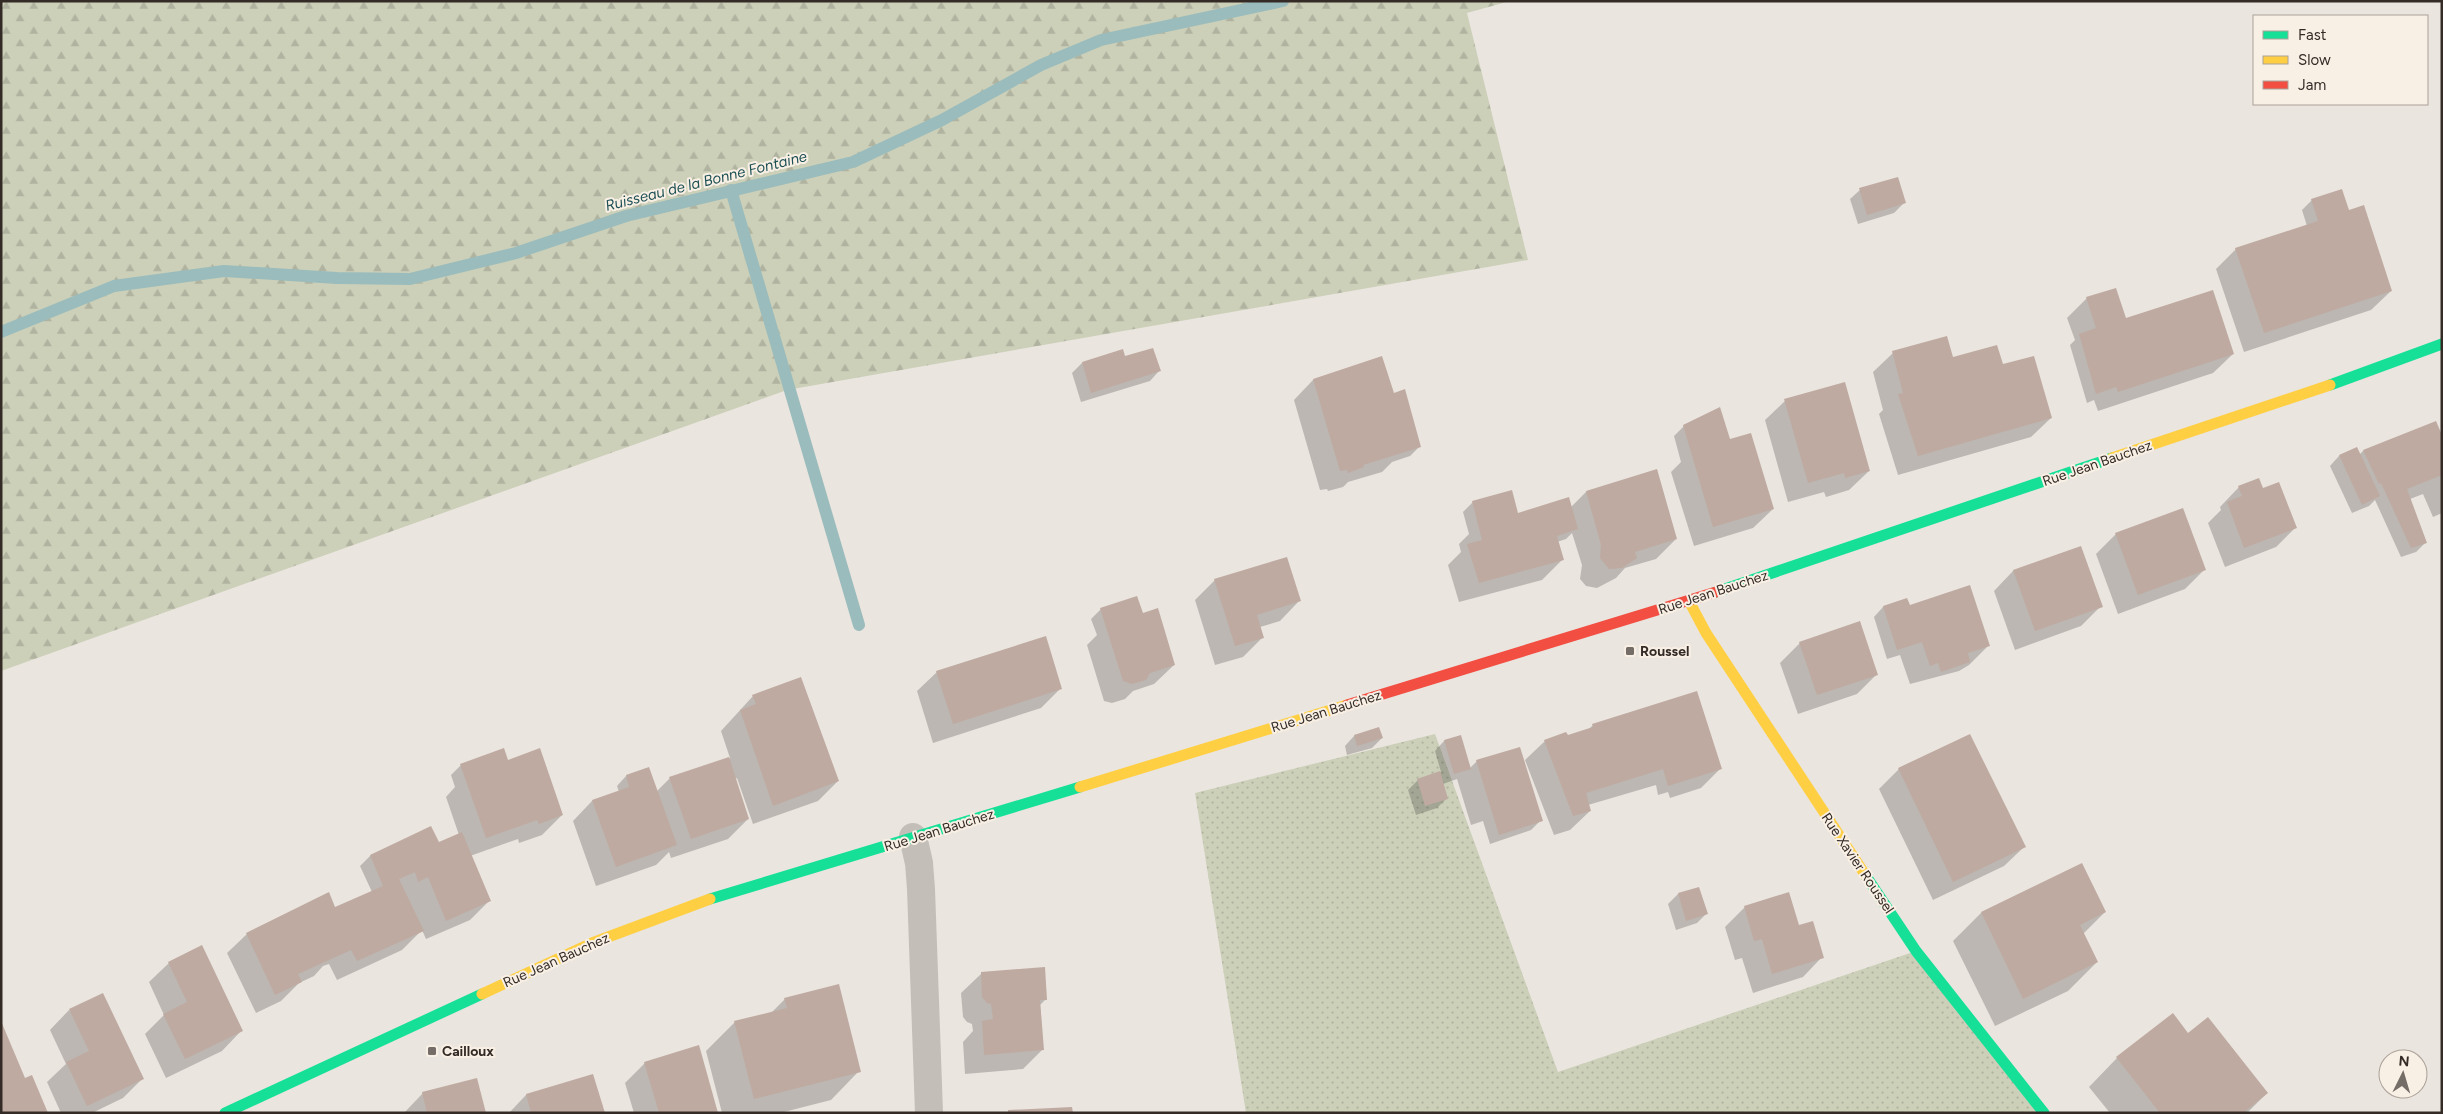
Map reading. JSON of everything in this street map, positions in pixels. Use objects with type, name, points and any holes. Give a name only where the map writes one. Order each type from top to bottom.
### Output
[{"type":"street","name":"Rue Jean Bauchez","points":[[225,1113],[592,943],[730,891],[1689,601],[2386,366],[2442,344]]},
{"type":"street","name":"Rue Xavier Roussel","points":[[1689,601],[1706,633],[1916,951],[2044,1113]]},
{"type":"street","points":[[913,837],[919,863],[929,1113]]},
{"type":"green space","points":[[1,1],[1510,1],[1467,13],[1528,260],[787,390],[1,671]]},
{"type":"green space","points":[[1435,734],[1558,1072],[1916,951],[2044,1113],[1246,1113],[1195,793]]},
{"type":"building","points":[[1898,177],[1906,203],[1867,215],[1859,188]]},
{"type":"building","points":[[2342,189],[2349,210],[2364,205],[2392,291],[2264,333],[2235,248],[2318,221],[2311,199]]},
{"type":"building","points":[[2116,288],[2126,318],[2213,290],[2234,354],[2118,392],[2116,387],[2096,394],[2079,334],[2096,328],[2086,297]]},
{"type":"building","points":[[1947,336],[1953,357],[1997,345],[2003,364],[2034,356],[2052,418],[1918,456],[1898,394],[1903,393],[1892,351]]},
{"type":"building","points":[[1153,348],[1161,371],[1091,393],[1082,362],[1123,349],[1125,356]]},
{"type":"building","points":[[1382,356],[1394,393],[1405,389],[1421,447],[1363,465],[1364,467],[1348,473],[1347,470],[1340,471],[1313,379]]},
{"type":"building","points":[[1845,382],[1870,471],[1845,478],[1844,473],[1808,483],[1784,399]]},
{"type":"building","points":[[1720,407],[1730,439],[1751,433],[1774,509],[1713,527],[1683,425]]},
{"type":"building","points":[[2436,421],[2442,435],[2442,475],[2407,489],[2427,543],[2411,548],[2381,483],[2379,484],[2363,450]]},
{"type":"building","points":[[2357,447],[2380,496],[2362,505],[2339,455]]},
{"type":"building","points":[[1657,469],[1677,539],[1635,552],[1637,558],[1622,568],[1609,569],[1600,558],[1601,545],[1586,491]]},
{"type":"building","points":[[2259,478],[2263,488],[2279,482],[2297,528],[2244,548],[2227,502],[2242,496],[2238,486]]},
{"type":"building","points":[[1512,490],[1518,513],[1569,497],[1578,529],[1557,536],[1564,560],[1479,583],[1467,544],[1482,540],[1472,501]]},
{"type":"building","points":[[2183,508],[2206,570],[2138,595],[2115,533]]},
{"type":"building","points":[[2081,546],[2103,607],[2035,631],[2013,570]]},
{"type":"building","points":[[1287,557],[1301,601],[1257,615],[1264,638],[1235,646],[1214,579]]},
{"type":"building","points":[[1970,585],[1990,646],[1968,653],[1970,662],[1941,672],[1938,663],[1930,666],[1922,642],[1897,650],[1883,606],[1907,598],[1910,605]]},
{"type":"building","points":[[1137,596],[1143,613],[1158,608],[1175,665],[1150,673],[1146,680],[1132,684],[1123,681],[1100,608]]},
{"type":"building","points":[[1860,621],[1878,675],[1817,695],[1799,642]]},
{"type":"building","points":[[1046,636],[1062,689],[953,724],[936,671]]},
{"type":"building","points":[[801,677],[839,781],[773,806],[740,710],[756,704],[752,695]]},
{"type":"building","points":[[1697,691],[1722,769],[1668,786],[1663,769],[1586,793],[1591,811],[1573,816],[1544,740],[1566,732],[1568,735],[1593,727],[1592,724]]},
{"type":"building","points":[[1379,727],[1383,738],[1357,746],[1354,735]]},
{"type":"building","points":[[1970,734],[2026,847],[1953,882],[1898,768]]},
{"type":"building","points":[[1461,735],[1471,769],[1454,774],[1444,740]]},
{"type":"building","points":[[1520,747],[1543,821],[1499,835],[1476,760]]},
{"type":"building","points":[[504,748],[508,760],[540,748],[563,815],[539,824],[537,820],[486,838],[460,764]]},
{"type":"building","points":[[729,757],[749,819],[691,839],[669,777]]},
{"type":"building","points":[[649,767],[677,845],[616,867],[592,800],[629,787],[626,775]]},
{"type":"building","points":[[1440,771],[1448,799],[1425,806],[1417,779]]},
{"type":"building","points":[[431,826],[439,842],[462,832],[491,901],[446,921],[428,877],[418,882],[415,872],[399,879],[424,931],[357,961],[351,950],[298,974],[302,982],[275,995],[246,933],[329,892],[335,907],[383,886],[370,855]]},
{"type":"building","points":[[2082,863],[2106,912],[2080,925],[2098,962],[2023,999],[1981,912]]},
{"type":"building","points":[[1699,887],[1708,914],[1686,921],[1678,893]]},
{"type":"building","points":[[1789,892],[1799,925],[1813,921],[1824,958],[1772,974],[1762,939],[1754,941],[1744,906]]},
{"type":"building","points":[[202,945],[243,1031],[185,1059],[163,1014],[187,1002],[168,962]]},
{"type":"building","points":[[1045,967],[1047,1000],[1040,1000],[1044,1050],[984,1055],[982,1021],[993,1019],[991,1004],[987,1003],[982,997],[981,972]]},
{"type":"building","points":[[839,984],[861,1072],[754,1099],[734,1021],[787,1008],[784,998]]},
{"type":"building","points":[[103,993],[144,1079],[87,1106],[66,1062],[89,1051],[69,1009]]},
{"type":"building","points":[[2173,1013],[2188,1033],[2208,1017],[2268,1093],[2243,1113],[2160,1113],[2116,1057]]},
{"type":"building","points":[[1,1021],[25,1078],[32,1075],[48,1113],[1,1113]]},
{"type":"building","points":[[699,1045],[718,1113],[659,1113],[644,1062]]},
{"type":"building","points":[[593,1074],[605,1113],[531,1113],[526,1094]]},
{"type":"building","points":[[477,1078],[486,1113],[427,1113],[422,1092]]},
{"type":"building","points":[[1072,1107],[1073,1113],[1008,1113],[1008,1110]]},
{"type":"waterway","name":"Ruisseau de la Bonne Fontaine","points":[[1,332],[114,286],[224,271],[337,278],[410,279],[516,253],[626,216],[853,162],[942,120],[1041,65],[1101,40],[1283,1]]},
{"type":"waterway","points":[[731,190],[859,625]]},
{"type":"traffic: fast","points":[[2330,385],[2442,344]]},
{"type":"traffic: fast","points":[[1716,592],[2112,458]]},
{"type":"traffic: fast","points":[[710,899],[1080,787]]},
{"type":"traffic: fast","points":[[1866,876],[1916,951],[2044,1113]]},
{"type":"traffic: fast","points":[[225,1113],[482,994]]},
{"type":"traffic: slow","points":[[2112,458],[2330,385]]},
{"type":"traffic: slow","points":[[1689,601],[1706,633],[1866,876]]},
{"type":"traffic: slow","points":[[1080,787],[1347,705]]},
{"type":"traffic: slow","points":[[482,994],[592,943],[710,899]]},
{"type":"traffic: jam","points":[[1347,705],[1716,592]]},
{"type":"place","name":"Roussel","points":[[1630,651]]},
{"type":"place","name":"Cailloux","points":[[432,1051]]}]
